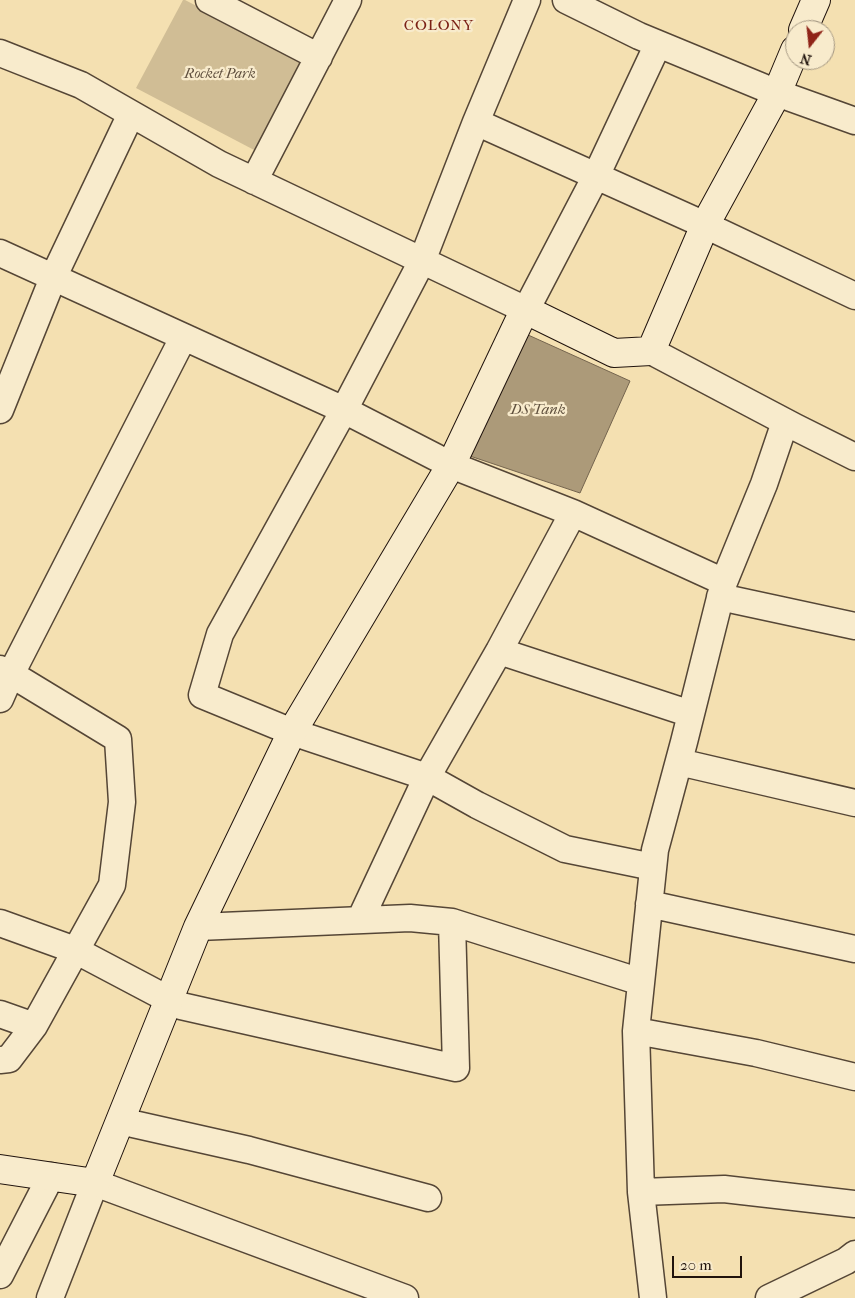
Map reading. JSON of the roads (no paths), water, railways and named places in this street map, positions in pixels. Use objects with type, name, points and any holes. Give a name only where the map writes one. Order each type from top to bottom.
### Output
[{"type":"main road","points":[[807,20],[816,0]]},
{"type":"main road","points":[[0,1169],[95,1184],[198,927],[292,732],[450,465],[524,311],[526,310],[614,353],[651,351],[705,224],[777,93],[787,70]]},
{"type":"street","points":[[209,0],[319,57]]},
{"type":"street","points":[[254,181],[348,0]]},
{"type":"street","points":[[527,0],[476,122],[422,261],[344,410],[220,634],[202,695],[292,732],[428,777],[477,805],[565,849],[653,867]]},
{"type":"street","points":[[566,0],[658,44],[777,93],[855,121]]},
{"type":"street","points":[[0,53],[81,85],[220,164],[526,310],[596,176],[658,44]]},
{"type":"street","points":[[0,410],[53,278],[131,114]]},
{"type":"street","points":[[476,122],[705,224],[855,296]]},
{"type":"street","points":[[0,253],[344,410],[450,465],[573,513],[722,589],[855,626]]},
{"type":"street","points":[[0,699],[6,671],[183,338]]},
{"type":"street","points":[[651,351],[855,457]]},
{"type":"street","points":[[653,1298],[641,1192],[636,1031],[655,850],[722,589],[764,484],[785,422]]},
{"type":"street","points":[[360,920],[428,777],[499,651],[573,513]]},
{"type":"street","points":[[499,651],[691,714]]},
{"type":"street","points":[[0,1060],[9,1059],[34,1026],[112,884],[122,802],[118,739],[6,671]]},
{"type":"street","points":[[679,762],[855,803]]},
{"type":"street","points":[[649,904],[855,949]]},
{"type":"street","points":[[198,927],[410,918],[452,922],[641,982]]},
{"type":"street","points":[[0,923],[75,950],[181,1006],[456,1068],[452,922]]},
{"type":"street","points":[[0,1014],[34,1026]]},
{"type":"street","points":[[636,1031],[756,1053],[855,1077]]},
{"type":"street","points":[[120,1121],[249,1150],[428,1198]]},
{"type":"street","points":[[0,1275],[51,1176]]},
{"type":"street","points":[[50,1298],[95,1184],[405,1298]]},
{"type":"street","points":[[641,1192],[724,1189],[855,1204]]},
{"type":"street","points":[[769,1298],[837,1265],[855,1254]]},
{"type":"water","name":"DS Tank","points":[[506,325],[630,381],[580,493],[449,449]]},
{"type":"district","name":"COLONY","points":[[439,26]]},
{"type":"park label","name":"Rocket Park","points":[[220,75]]}]
